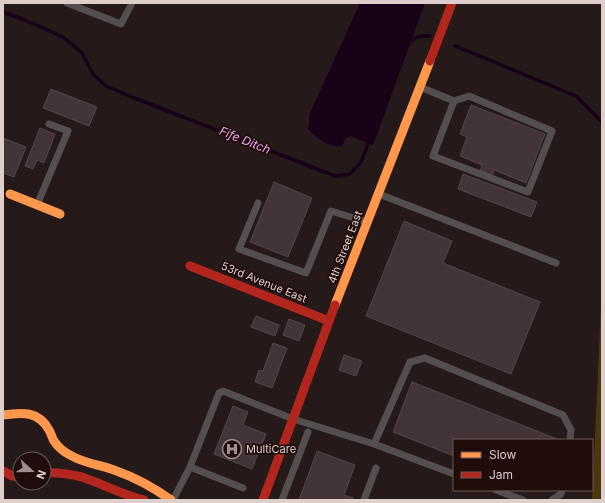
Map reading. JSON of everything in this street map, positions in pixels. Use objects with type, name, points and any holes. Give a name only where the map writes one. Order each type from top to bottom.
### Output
[{"type":"street","name":"4th Street East","points":[[263,500],[288,457],[294,419],[329,321],[452,3]]},
{"type":"street","points":[[7,193],[60,214]]},
{"type":"street","name":"53rd Avenue East","points":[[190,266],[329,321]]},
{"type":"street","points":[[3,415],[20,412],[32,415],[42,421],[59,447],[72,456],[84,462],[106,467],[142,482],[153,487],[172,500]]},
{"type":"street","points":[[3,471],[12,476]]},
{"type":"street","points":[[52,473],[61,473],[80,477],[127,496],[144,500]]},
{"type":"lane","points":[[67,3],[121,24],[132,3]]},
{"type":"lane","points":[[420,87],[454,101],[469,96],[552,131],[528,192],[433,156],[454,101]]},
{"type":"lane","points":[[37,205],[68,131],[49,124]]},
{"type":"lane","points":[[378,194],[556,263]]},
{"type":"lane","points":[[258,203],[239,249],[306,273],[331,211],[367,222]]},
{"type":"lane","points":[[374,444],[410,362],[425,358],[563,414],[571,430],[570,439]]},
{"type":"lane","points":[[172,500],[190,467],[219,393],[223,391],[294,419],[374,444],[453,474]]},
{"type":"lane","points":[[282,500],[288,457],[308,432]]},
{"type":"lane","points":[[190,467],[243,488]]},
{"type":"lane","points":[[364,500],[376,468]]},
{"type":"lane","points":[[499,491],[523,500]]},
{"type":"lane","points":[[552,500],[562,494],[562,491]]},
{"type":"shaded area","points":[[360,3],[425,3],[373,145],[350,136],[346,138],[342,146],[337,146],[328,144],[319,139],[308,129],[310,113]]},
{"type":"shaded area","points":[[602,285],[602,500],[592,500]]},
{"type":"building","points":[[51,89],[97,107],[89,126],[43,108]]},
{"type":"building","points":[[471,105],[545,134],[526,183],[494,170],[492,176],[480,171],[482,165],[460,156],[467,137],[460,134]]},
{"type":"building","points":[[40,128],[55,134],[44,163],[37,160],[33,169],[25,166]]},
{"type":"building","points":[[3,138],[26,147],[14,177],[3,173]]},
{"type":"building","points":[[463,174],[537,202],[531,217],[458,189]]},
{"type":"building","points":[[274,182],[312,198],[288,257],[250,242]]},
{"type":"building","points":[[404,221],[452,241],[443,263],[540,302],[511,374],[366,316]]},
{"type":"building","points":[[256,316],[279,325],[275,336],[251,327]]},
{"type":"building","points":[[289,319],[305,325],[299,341],[283,335]]},
{"type":"building","points":[[273,343],[287,348],[272,388],[255,382],[259,370],[263,371]]},
{"type":"building","points":[[344,355],[362,361],[356,376],[339,370]]},
{"type":"building","points":[[412,382],[557,439],[453,439],[453,456],[393,432]]},
{"type":"building","points":[[233,406],[248,412],[243,425],[266,434],[252,469],[214,454]]},
{"type":"building","points":[[317,451],[355,465],[344,495],[353,498],[353,500],[299,500]]},
{"type":"waterway","name":"Fife Ditch","points":[[3,12],[63,37],[82,53],[93,74],[106,86],[335,176],[350,174],[361,162],[370,139]]},
{"type":"waterway","name":"Fife Ditch","points":[[408,45],[418,37],[430,36]]},
{"type":"waterway","name":"Fife Ditch","points":[[455,46],[576,96],[602,122]]},
{"type":"traffic: slow","points":[[335,305],[430,61]]},
{"type":"traffic: slow","points":[[10,194],[60,214]]},
{"type":"traffic: slow","points":[[3,415],[23,413],[35,416],[45,424],[50,431],[53,440],[68,454],[80,460],[129,476],[171,500]]},
{"type":"traffic: jam","points":[[430,61],[452,3]]},
{"type":"traffic: jam","points":[[190,266],[329,321]]},
{"type":"traffic: jam","points":[[263,500],[335,305]]},
{"type":"traffic: jam","points":[[3,471],[12,476]]},
{"type":"traffic: jam","points":[[52,473],[82,477],[144,500]]},
{"type":"place","name":"MultiCare","points":[[232,449]]}]
